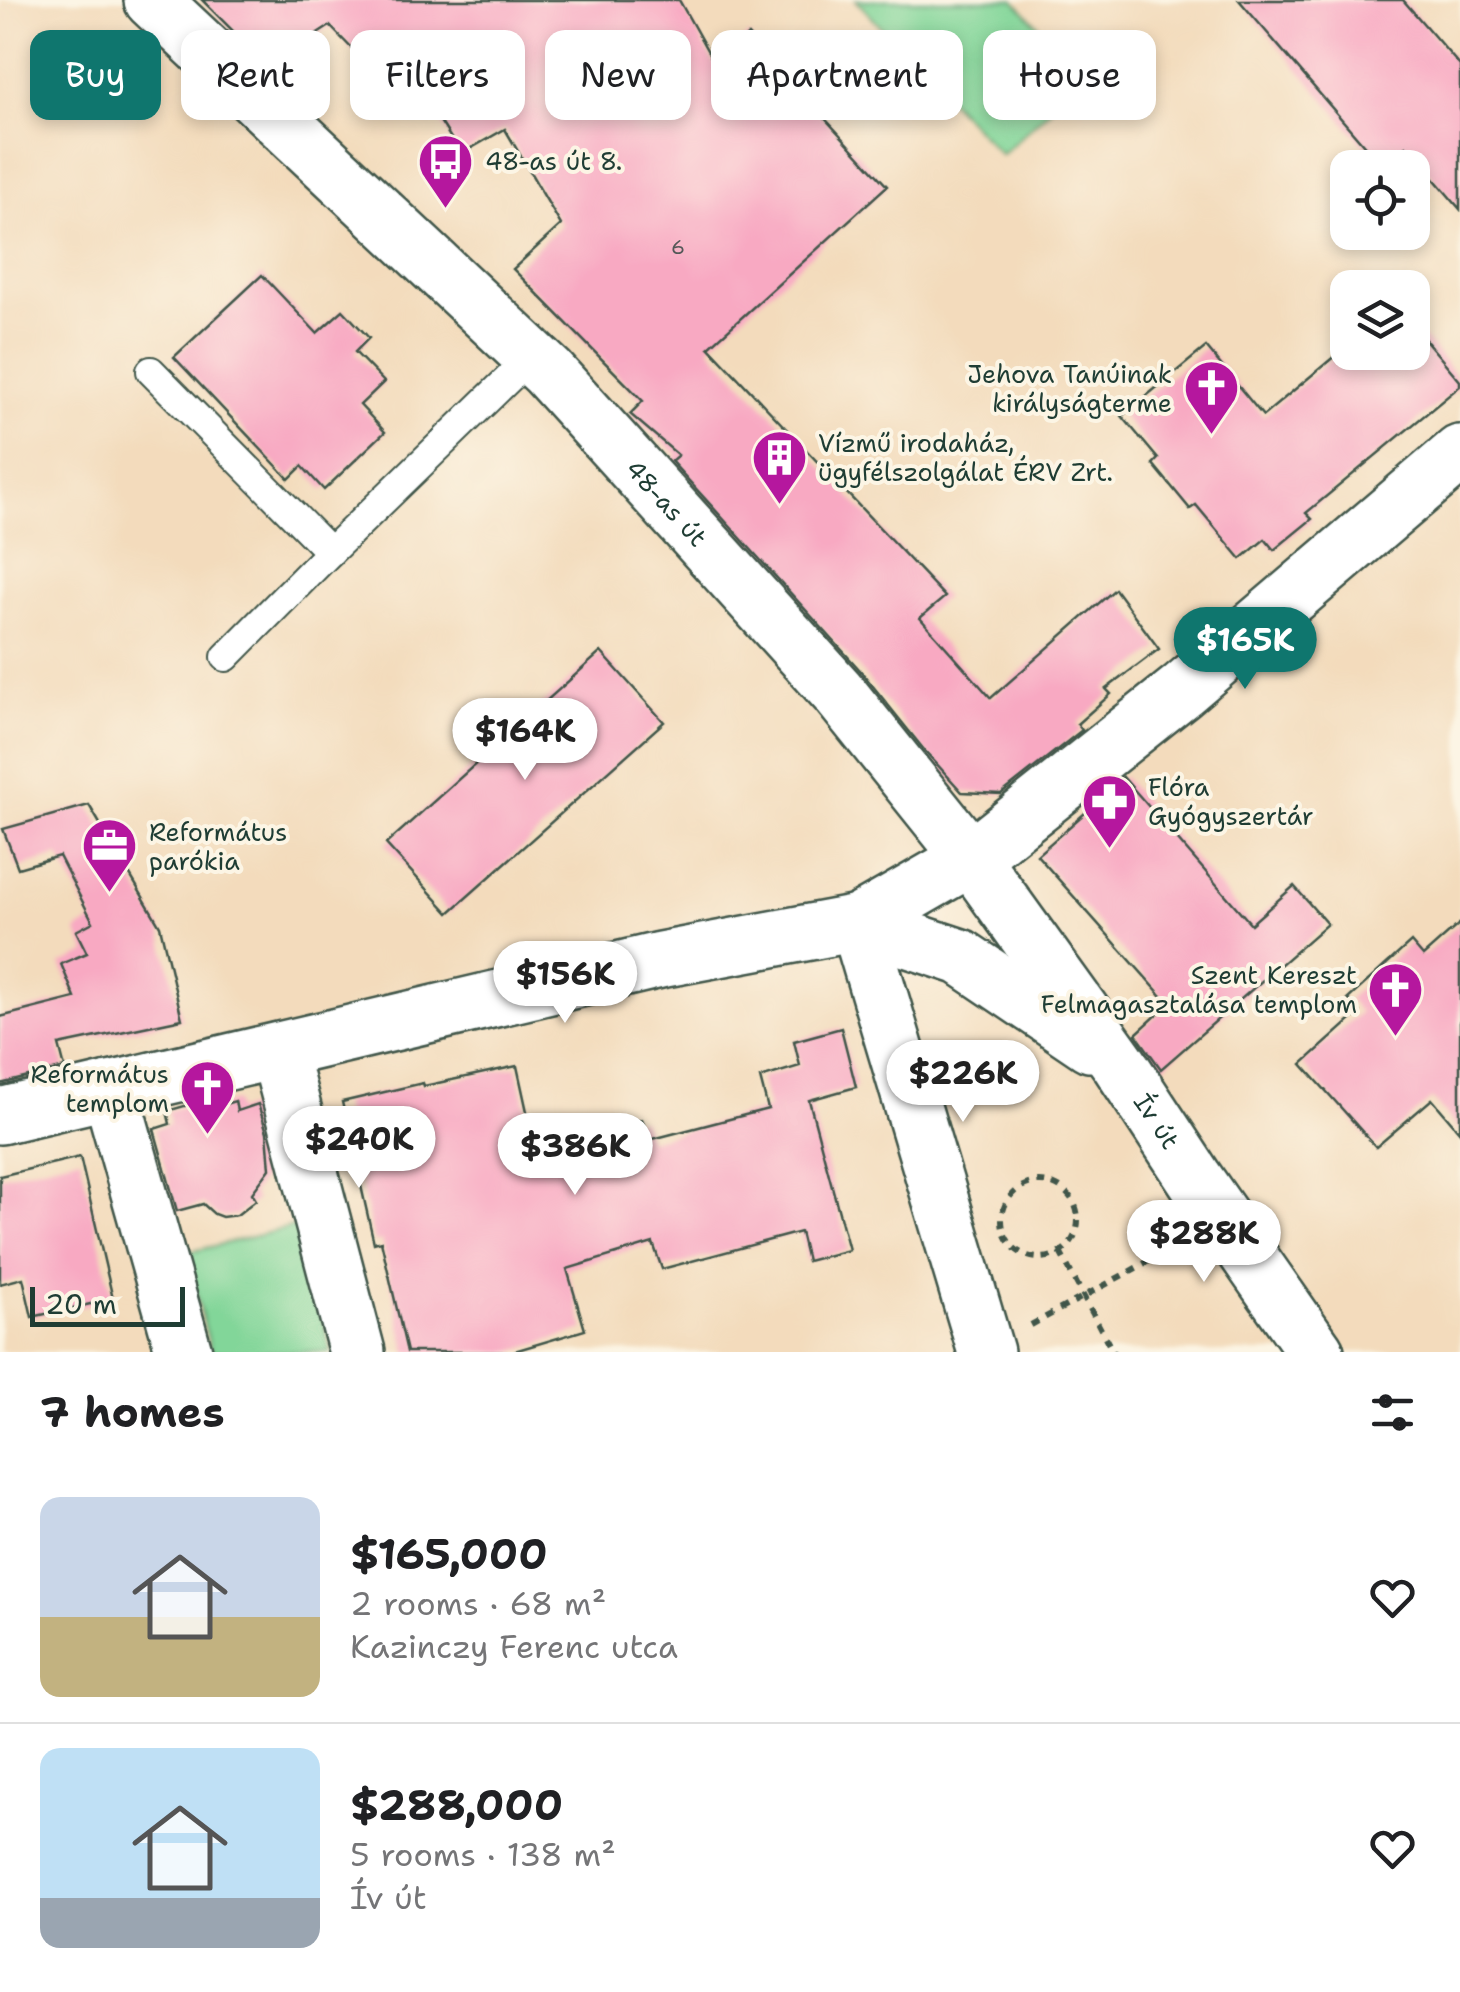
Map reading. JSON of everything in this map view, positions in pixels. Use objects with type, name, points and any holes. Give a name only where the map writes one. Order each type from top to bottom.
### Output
[{"type":"main road","name":"48-as út","points":[[152,0],[532,356],[700,538],[837,691],[972,858],[1118,1062]]},
{"type":"main road","points":[[0,1116],[660,960],[858,923],[972,858],[1182,690],[1460,453]]},
{"type":"main road","points":[[858,923],[961,957],[1118,1062]]},
{"type":"main road","points":[[858,923],[986,1351]]},
{"type":"main road","points":[[278,1050],[357,1352]]},
{"type":"main road","name":"Ív út","points":[[1118,1062],[1316,1352]]},
{"type":"main road","points":[[110,1090],[184,1352]]},
{"type":"main road","name":"Ív út","points":[[1195,1179],[1290,1352]]},
{"type":"lane","points":[[226,657],[532,356]]},
{"type":"lane","points":[[151,371],[330,552]]},
{"type":"path","points":[[1033,1182],[1046,1182],[1068,1195],[1078,1219],[1076,1232],[1060,1252],[1036,1258],[1024,1254],[1007,1239],[1002,1216],[1011,1194],[1033,1182]]},
{"type":"path","points":[[986,1351],[1171,1249]]},
{"type":"path","points":[[1060,1252],[1113,1352]]},
{"type":"green space","points":[[856,0],[1014,0],[1042,30],[983,30],[983,120],[1038,120],[1001,155],[963,114],[963,30],[884,30]]},
{"type":"green space","points":[[300,1225],[331,1352],[211,1352],[186,1253]]},
{"type":"building","points":[[202,0],[679,0],[711,57],[711,120],[826,120],[887,186],[709,347],[945,597],[920,618],[991,698],[1115,589],[1159,649],[1106,689],[1111,694],[1077,724],[1082,730],[1001,794],[962,792],[860,670],[671,461],[678,455],[630,414],[643,401],[513,269],[561,225],[505,129],[461,154],[439,120],[525,120],[525,30],[350,30],[350,47],[330,26],[324,30],[232,30]]},
{"type":"building","points":[[1239,0],[1403,0],[1460,66],[1460,209],[1430,174],[1430,150],[1409,150],[1406,146],[1401,150],[1368,150]]},
{"type":"building","points":[[262,275],[317,333],[343,310],[369,338],[355,352],[384,382],[360,405],[385,432],[324,490],[302,466],[289,479],[174,357]]},
{"type":"building","name":"Jehova Tanúinak királyságterme","points":[[1430,345],[1460,381],[1460,386],[1306,513],[1312,519],[1274,550],[1265,539],[1241,559],[1196,505],[1190,509],[1153,464],[1158,459],[1122,416],[1206,347],[1263,416],[1330,360],[1330,370],[1430,370]]},
{"type":"building","points":[[601,652],[664,722],[449,913],[386,844]]},
{"type":"building","points":[[1123,777],[1251,924],[1294,886],[1327,924],[1161,1069],[1136,1034],[1169,1004],[1037,855]]},
{"type":"building","name":"Református parókia","points":[[89,805],[160,926],[182,1019],[59,1045],[65,1068],[0,1084],[0,1017],[75,998],[61,964],[87,953],[76,931],[93,922],[59,856],[18,868],[3,829]]},
{"type":"building","name":"Szent Kereszt Felmagasztalása templom","points":[[1460,923],[1460,1132],[1432,1099],[1376,1147],[1302,1064],[1360,1012],[1348,999],[1411,942],[1423,956]]},
{"type":"building","points":[[841,1028],[856,1087],[809,1100],[849,1250],[807,1261],[800,1232],[662,1269],[653,1243],[567,1269],[585,1330],[511,1352],[407,1352],[381,1241],[374,1243],[342,1102],[517,1066],[537,1157],[642,1119],[649,1140],[768,1109],[760,1078],[800,1066],[794,1041]]},
{"type":"building","name":"Református templom","points":[[219,1096],[222,1105],[235,1101],[237,1111],[258,1104],[267,1132],[270,1169],[252,1193],[256,1200],[237,1215],[222,1217],[203,1204],[177,1211],[154,1129],[170,1124],[167,1111]]},
{"type":"building","points":[[80,1157],[113,1299],[32,1317],[23,1278],[0,1284],[0,1176]]},
{"type":"place","name":"48-as út 8.","points":[[446,210]]},
{"type":"place","name":"Jehova Tanúinak királyságterme","points":[[1211,437]]},
{"type":"place","name":"Vízmű irodaház, ügyfélszolgálat ÉRV Zrt.","points":[[779,506]]},
{"type":"place","name":"Flóra Gyógyszertár","points":[[1109,850]]},
{"type":"place","name":"Református parókia","points":[[110,895]]},
{"type":"place","name":"Szent Kereszt Felmagasztalása templom","points":[[1396,1038]]},
{"type":"place","name":"Református templom","points":[[208,1137]]}]
